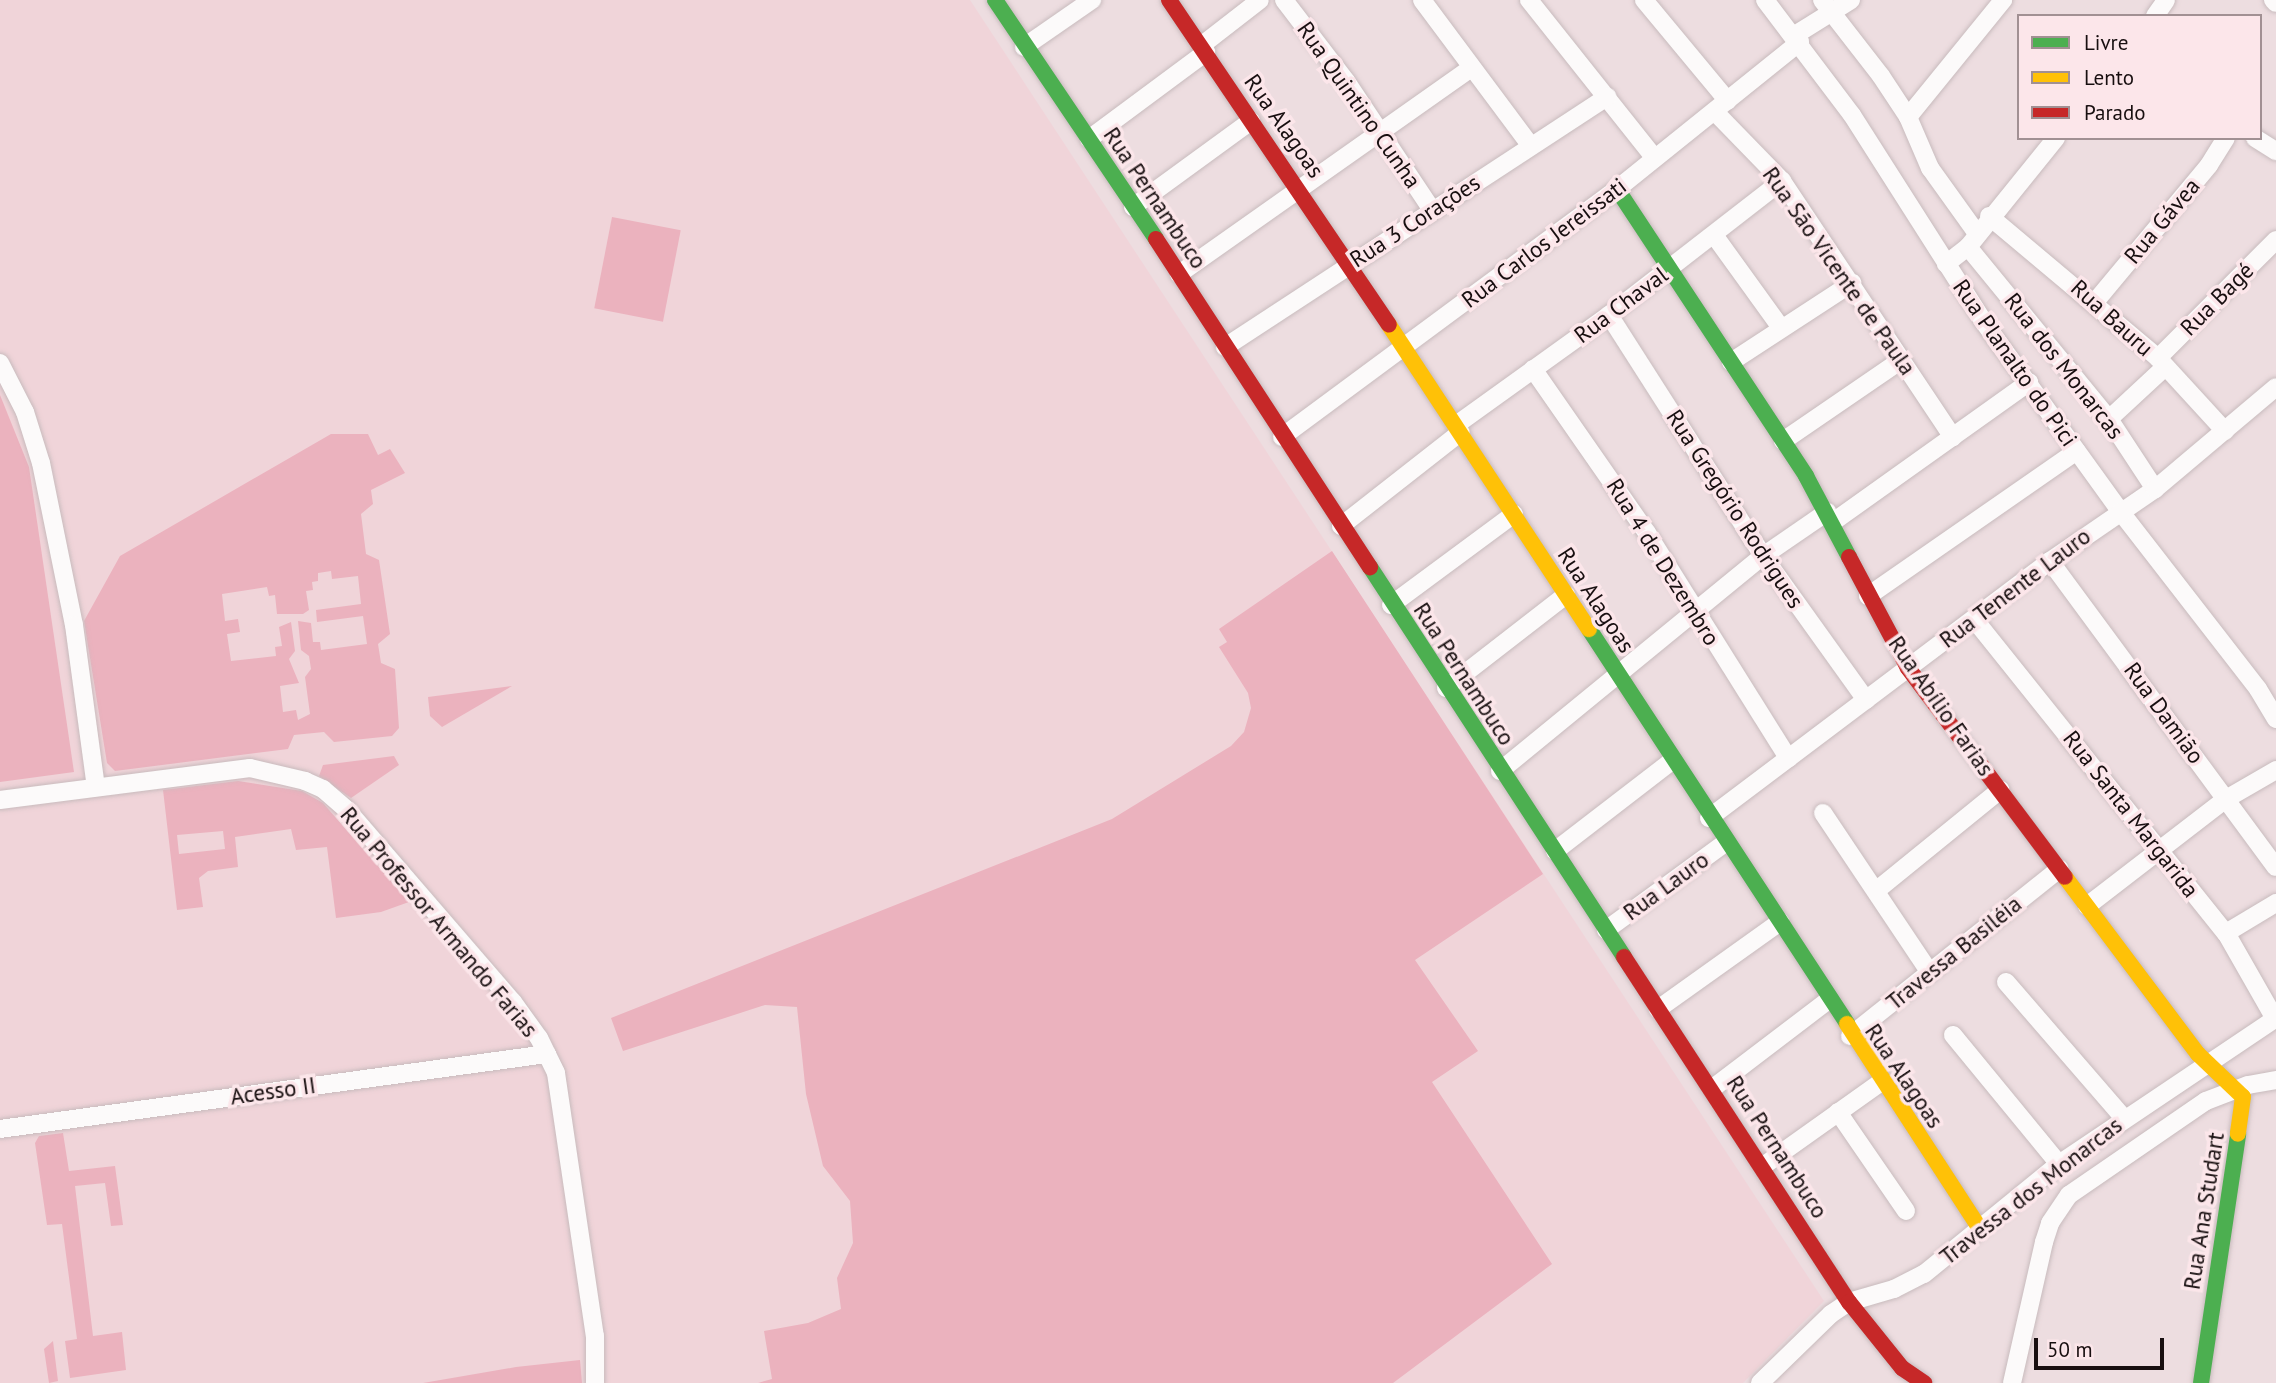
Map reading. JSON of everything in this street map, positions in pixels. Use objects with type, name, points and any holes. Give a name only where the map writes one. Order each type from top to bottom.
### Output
[{"type":"street","name":"Rua Pernambuco","points":[[995,0],[1024,47],[1179,274],[1500,771],[1713,1088],[1849,1302],[1905,1376],[1924,1383]]},
{"type":"street","points":[[1024,47],[1091,0]]},
{"type":"street","name":"Rua Alagoas","points":[[1169,0],[1301,189],[1405,346],[1725,843],[1780,922],[1850,1036],[1980,1229]]},
{"type":"street","points":[[1089,139],[1204,49],[1261,0]]},
{"type":"street","name":"Rua Quintino Cunha","points":[[1284,0],[1346,81],[1378,133],[1432,210]]},
{"type":"street","points":[[1422,0],[1470,69],[1531,146]]},
{"type":"street","points":[[1529,0],[1654,157]]},
{"type":"street","name":"Rua São Vicente de Paula","points":[[1644,0],[1722,107],[1782,181],[1953,437]]},
{"type":"street","name":"Rua Planalto do Pici","points":[[1765,0],[1798,39],[1852,114],[1946,264],[2077,451],[2258,689],[2276,719]]},
{"type":"street","name":"Rua dos Monarcas","points":[[1822,0],[1908,117],[1930,168],[1972,239],[2109,419],[2155,489]]},
{"type":"street","name":"Rua Carlos Jereissati","points":[[1282,437],[1618,190],[1654,157],[1722,107],[1798,39],[1851,0]]},
{"type":"street","points":[[1908,117],[2003,0]]},
{"type":"street","points":[[1179,274],[1470,69]]},
{"type":"street","name":"Rua 3 Corações","points":[[1225,347],[1349,263],[1607,97]]},
{"type":"street","points":[[1133,207],[1251,121]]},
{"type":"street","points":[[1946,264],[1972,239],[2054,140]]},
{"type":"street","name":"Rua Gávea","points":[[2095,302],[2209,165],[2225,140]]},
{"type":"street","points":[[2258,140],[2276,151]]},
{"type":"street","name":"Rua Chaval","points":[[1341,526],[1533,369],[1670,269],[1782,181]]},
{"type":"street","name":"Rua Abílio Farias","points":[[1618,190],[1830,517],[1868,596],[1908,668],[2198,1054],[2237,1090]]},
{"type":"street","name":"Rua Bauru","points":[[1989,216],[2095,302],[2160,363],[2225,431]]},
{"type":"street","points":[[1714,235],[1781,328]]},
{"type":"street","name":"Rua Bagé","points":[[2109,419],[2276,240]]},
{"type":"street","points":[[1731,362],[1852,283]]},
{"type":"street","name":"Rua Gregório Rodrigues","points":[[1609,315],[1763,556],[1866,700]]},
{"type":"street","points":[[1783,441],[1900,361]]},
{"type":"street","points":[[0,363],[25,412],[41,463],[74,625],[96,787]]},
{"type":"street","name":"Rua 4 de Dezembro","points":[[1533,369],[1647,533],[1694,613],[1788,758]]},
{"type":"street","points":[[1500,771],[1763,556],[1830,517],[1953,437],[2029,382]]},
{"type":"street","name":"Rua Tenente Lauro","points":[[1709,818],[2050,561],[2155,489],[2276,387]]},
{"type":"street","points":[[1868,596],[2077,451]]},
{"type":"street","points":[[1391,604],[1514,514]]},
{"type":"street","name":"Rua Damião","points":[[2050,561],[2276,867]]},
{"type":"street","points":[[1446,688],[1566,595]]},
{"type":"street","name":"Rua Santa Margarida","points":[[1974,619],[2226,933],[2275,1019]]},
{"type":"street","points":[[1555,851],[1672,761]]},
{"type":"street","name":"Rua Professor Armando Farias","points":[[0,800],[250,768],[288,775],[323,789],[348,811],[513,1002],[547,1054],[566,1122],[595,1336],[595,1383]]},
{"type":"street","points":[[2087,906],[2226,799],[2276,770]]},
{"type":"street","points":[[1877,890],[2000,790]]},
{"type":"street","points":[[1823,813],[1930,973]]},
{"type":"street","name":"Rua Lauro","points":[[1606,930],[1725,843]]},
{"type":"street","name":"Travessa Basiléia","points":[[1850,1036],[2059,869]]},
{"type":"street","points":[[2226,933],[2276,903]]},
{"type":"street","points":[[1658,1009],[1780,922]]},
{"type":"street","points":[[2006,982],[2124,1118]]},
{"type":"street","points":[[1713,1088],[1827,1000]]},
{"type":"street","name":"Travessa dos Monarcas","points":[[1849,1302],[1910,1282],[2059,1164],[2124,1118],[2212,1065],[2275,1019]]},
{"type":"street","points":[[1953,1035],[2059,1164]]},
{"type":"street","name":"Acesso II","points":[[0,1129],[547,1054]]},
{"type":"street","points":[[2012,1383],[2044,1242],[2050,1223],[2069,1195],[2206,1101],[2276,1080]]},
{"type":"street","points":[[1763,1166],[1881,1083]]},
{"type":"street","name":"Rua Ana Studart","points":[[2201,1383],[2244,1102],[2237,1090]]},
{"type":"street","points":[[1838,1112],[1906,1211]]},
{"type":"street","points":[[1760,1383],[1811,1332],[1849,1302]]},
{"type":"shaded area","points":[[0,0],[970,0],[1824,1301],[1743,1383],[0,1383]]},
{"type":"shaded area","points":[[612,217],[681,230],[663,322],[594,308]]},
{"type":"shaded area","points":[[0,395],[29,467],[74,772],[0,782]]},
{"type":"shaded area","points":[[331,434],[368,434],[378,455],[390,449],[405,473],[371,490],[373,504],[361,514],[366,554],[379,560],[390,634],[378,644],[381,663],[395,669],[399,728],[392,736],[334,742],[324,732],[294,735],[288,749],[115,771],[107,763],[84,621],[120,556]],"holes":[[[331,571],[332,579],[358,576],[361,604],[316,610],[317,622],[363,616],[367,644],[321,650],[320,642],[313,642],[311,623],[298,621],[301,650],[309,656],[311,669],[305,677],[310,714],[298,720],[296,710],[283,712],[280,686],[299,683],[289,659],[295,651],[291,622],[279,627],[282,646],[275,647],[276,656],[231,661],[227,634],[240,632],[238,619],[225,621],[222,594],[267,587],[269,596],[275,595],[277,614],[303,614],[309,610],[306,591],[313,590],[312,582],[318,581],[318,573]]]},
{"type":"shaded area","points":[[1332,551],[1543,874],[1415,960],[1478,1051],[1432,1082],[1552,1264],[1393,1383],[758,1383],[772,1379],[764,1331],[808,1323],[841,1309],[837,1278],[853,1243],[850,1201],[823,1166],[806,1094],[797,1007],[765,1005],[623,1051],[611,1018],[1112,819],[1231,746],[1244,732],[1251,708],[1248,693],[1219,647],[1227,642],[1219,629]]},
{"type":"shaded area","points":[[512,686],[442,727],[430,716],[428,697]]},
{"type":"shaded area","points":[[394,756],[399,765],[351,798],[319,776],[323,765]]},
{"type":"shaded area","points":[[238,781],[302,791],[323,803],[409,902],[381,912],[336,918],[327,847],[296,850],[291,829],[235,837],[238,867],[208,871],[199,878],[203,907],[177,910],[163,790]],"holes":[[[223,831],[225,849],[179,854],[177,835]]]},
{"type":"shaded area","points":[[63,1133],[69,1171],[115,1166],[123,1225],[111,1226],[105,1183],[75,1186],[93,1336],[122,1332],[126,1370],[70,1378],[65,1341],[77,1339],[62,1224],[47,1225],[35,1143],[39,1136]]},
{"type":"shaded area","points":[[53,1341],[58,1381],[49,1383],[44,1349]]},
{"type":"shaded area","points":[[580,1360],[582,1383],[423,1383],[516,1367]]},
{"type":"traffic: fast","points":[[995,0],[1156,239]]},
{"type":"traffic: fast","points":[[1617,189],[1806,476],[1849,557]]},
{"type":"traffic: fast","points":[[1370,567],[1624,957]]},
{"type":"traffic: fast","points":[[1589,629],[1847,1024]]},
{"type":"traffic: fast","points":[[2201,1383],[2238,1134]]},
{"type":"traffic: slow","points":[[1389,325],[1589,629]]},
{"type":"traffic: slow","points":[[2065,877],[2198,1054],[2243,1097],[2238,1134]]},
{"type":"traffic: slow","points":[[1847,1024],[1980,1229]]},
{"type":"traffic: jam","points":[[1169,0],[1389,325]]},
{"type":"traffic: jam","points":[[1156,239],[1370,567]]},
{"type":"traffic: jam","points":[[1849,557],[1908,668],[2065,877]]},
{"type":"traffic: jam","points":[[1624,957],[1849,1302],[1902,1368],[1924,1383]]}]
